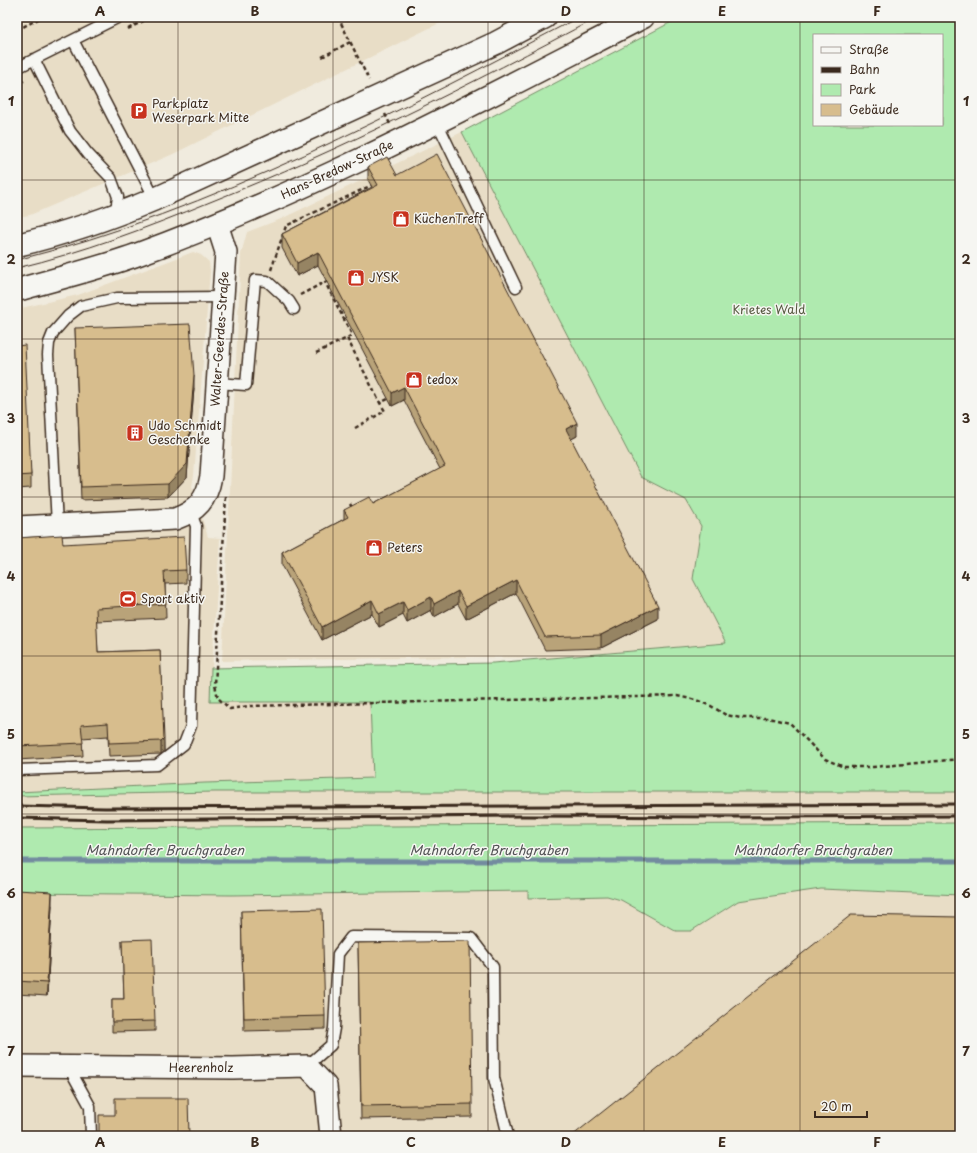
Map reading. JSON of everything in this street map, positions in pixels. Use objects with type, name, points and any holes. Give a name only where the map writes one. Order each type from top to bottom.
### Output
[{"type":"main road","points":[[17,245],[51,237],[115,216],[155,199],[496,43],[545,17]]},
{"type":"main road","name":"Hans-Bredow-Straße","points":[[17,290],[134,256],[217,224],[398,142],[643,17]]},
{"type":"street","name":"Walter-Geerdes-Straße","points":[[191,513],[205,497],[209,488],[211,476],[216,383],[226,252],[217,224]]},
{"type":"street","points":[[17,527],[175,519],[191,513]]},
{"type":"street","name":"Heerenholz","points":[[17,1066],[239,1068],[307,1066]]},
{"type":"street","points":[[307,1066],[326,1086],[331,1136]]},
{"type":"lane","points":[[17,68],[119,17]]},
{"type":"lane","points":[[73,40],[155,199]]},
{"type":"lane","points":[[34,59],[70,131],[88,154],[111,178],[118,197],[115,216]]},
{"type":"lane","points":[[437,122],[516,287]]},
{"type":"lane","points":[[216,383],[246,385],[255,280],[267,281],[292,305]]},
{"type":"lane","points":[[57,525],[48,355],[49,343],[59,325],[81,306],[117,298],[222,297]]},
{"type":"lane","points":[[17,770],[157,765],[184,744],[191,726],[193,670],[196,526],[191,513]]},
{"type":"lane","points":[[307,1066],[331,1045],[334,1028],[338,954],[351,937],[471,938],[493,966],[494,1078],[508,1136]]},
{"type":"lane","points":[[68,1066],[90,1106],[91,1136]]},
{"type":"path","points":[[17,30],[42,17]]},
{"type":"path","points":[[338,17],[398,142]]},
{"type":"path","points":[[322,57],[350,42]]},
{"type":"path","points":[[267,281],[286,226],[381,180]]},
{"type":"path","points":[[292,305],[326,282],[352,335],[316,353]]},
{"type":"path","points":[[347,338],[385,411],[355,428]]},
{"type":"path","points":[[380,403],[388,399]]},
{"type":"path","points":[[226,494],[215,686],[218,698],[230,709],[249,706],[677,696],[696,700],[711,706],[726,715],[741,718],[768,718],[790,723],[825,759],[844,767],[881,766],[960,760]]},
{"type":"path","points":[[350,504],[354,510]]},
{"type":"shaded area","name":"Parkplatz Weserpark Mitte","points":[[17,17],[452,17],[171,155],[30,215],[17,217]]},
{"type":"shaded area","points":[[462,132],[641,477],[686,500],[701,526],[693,579],[726,643],[545,658],[463,657],[222,661],[241,254],[247,232],[281,219]]},
{"type":"shaded area","points":[[193,252],[201,255],[209,262],[210,271],[192,486],[208,537],[220,538],[210,702],[370,701],[373,778],[205,783],[17,792],[17,309],[78,295]]},
{"type":"shaded area","points":[[215,792],[960,792],[960,823],[17,828],[17,796]]},
{"type":"shaded area","points":[[821,889],[960,895],[960,1136],[17,1136],[17,893],[231,895],[528,890],[528,898],[607,896],[621,900],[676,931],[691,931],[738,901]]},
{"type":"green space","name":"Krietes Wald","points":[[681,17],[960,17],[960,792],[215,792],[17,796],[17,792],[205,783],[373,778],[370,702],[210,702],[211,668],[493,663],[726,643],[693,579],[701,526],[686,500],[641,477],[462,132]]},
{"type":"green space","points":[[960,823],[960,895],[821,889],[738,901],[691,931],[676,931],[621,900],[607,896],[528,898],[528,891],[231,895],[17,893],[17,828]]},
{"type":"building","points":[[437,154],[577,423],[566,429],[658,606],[601,635],[545,637],[516,580],[466,606],[458,591],[434,604],[431,597],[407,610],[403,602],[379,614],[372,600],[322,627],[282,552],[348,517],[344,510],[369,497],[373,504],[445,466],[404,387],[392,393],[318,252],[297,263],[282,234],[378,185],[368,167],[387,157],[397,175]]},
{"type":"building","name":"Udo Schmidt Geschenke","points":[[190,324],[194,375],[187,464],[168,484],[81,487],[75,328]]},
{"type":"building","points":[[25,345],[31,475],[17,476],[17,346]]},
{"type":"building","points":[[62,535],[63,544],[184,537],[186,570],[164,571],[166,604],[96,608],[98,652],[160,650],[164,738],[161,741],[109,743],[108,723],[81,725],[83,743],[17,746],[17,538]]},
{"type":"building","points":[[17,890],[52,892],[47,983],[17,981]]},
{"type":"building","points":[[322,909],[325,1016],[244,1018],[241,911]]},
{"type":"building","points":[[851,915],[960,917],[960,1136],[572,1136]]},
{"type":"building","points":[[152,939],[155,1021],[112,1022],[112,999],[124,999],[122,940]]},
{"type":"building","points":[[470,941],[472,1104],[361,1106],[358,943]]},
{"type":"building","points":[[115,1098],[188,1098],[189,1136],[99,1136],[99,1115],[115,1115]]},
{"type":"waterway","name":"Mahndorfer Bruchgraben","points":[[17,861],[960,861]]},
{"type":"tram line","points":[[17,260],[90,239],[162,214],[233,186],[375,122],[579,17]]},
{"type":"tram line","points":[[17,268],[66,255],[115,239],[260,182],[406,115],[598,17]]},
{"type":"railway","points":[[17,806],[105,808],[960,804]]},
{"type":"railway","points":[[17,818],[107,820],[522,816],[960,816]]},
{"type":"place","name":"Parkplatz Weserpark Mitte","points":[[139,111]]},
{"type":"place","name":"KüchenTreff","points":[[401,219]]},
{"type":"place","name":"JYSK","points":[[356,278]]},
{"type":"place","name":"tedox","points":[[414,380]]},
{"type":"place","name":"Udo Schmidt Geschenke","points":[[135,433]]},
{"type":"place","name":"Peters","points":[[374,548]]},
{"type":"place","name":"Sport aktiv","points":[[128,599]]}]
